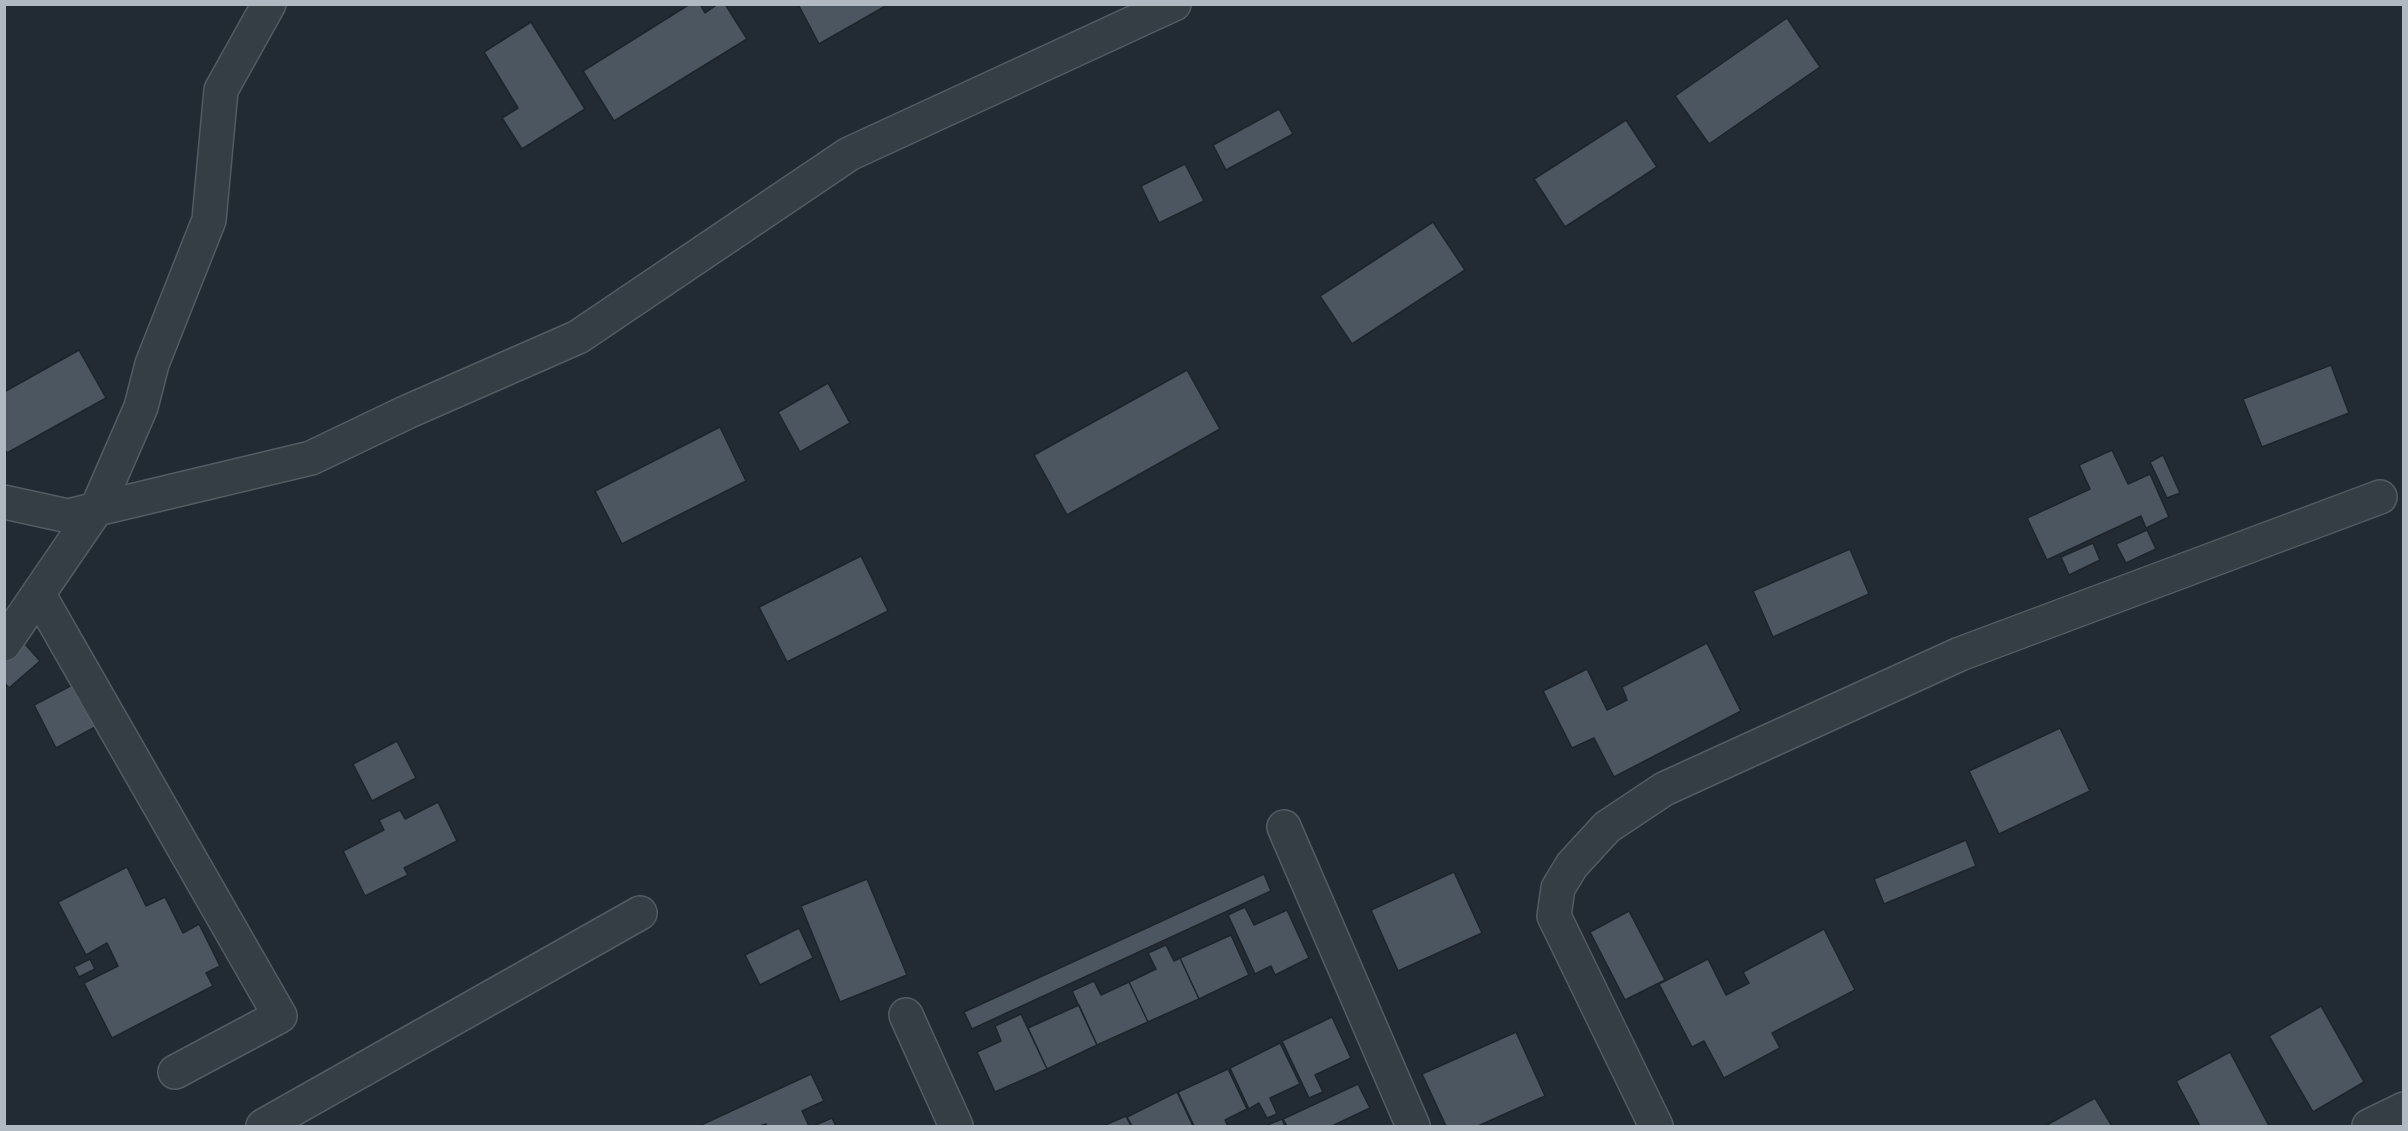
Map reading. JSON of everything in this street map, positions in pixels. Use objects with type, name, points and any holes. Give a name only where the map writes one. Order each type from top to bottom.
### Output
[{"type":"street","points":[[4,644],[97,508],[141,407],[152,364],[210,220],[221,90],[269,4]]},
{"type":"street","points":[[4,502],[68,516],[310,458],[407,412],[578,337],[849,154],[1174,4]]},
{"type":"street","points":[[1656,1126],[1554,916],[1558,888],[1572,865],[1607,827],[1664,789],[1960,654],[2380,497]]},
{"type":"street","points":[[39,595],[280,1016],[175,1072]]},
{"type":"street","points":[[1284,827],[1413,1126]]},
{"type":"street","points":[[263,1126],[640,913]]},
{"type":"street","points":[[906,1015],[956,1126]]},
{"type":"street","points":[[2369,1126],[2403,1109]]},
{"type":"building","points":[[690,4],[700,4],[705,13],[718,4],[725,4],[747,39],[614,121],[583,71]]},
{"type":"building","points":[[798,4],[889,4],[819,44]]},
{"type":"building","points":[[1787,18],[1820,67],[1709,144],[1675,96]]},
{"type":"building","points":[[531,22],[585,109],[522,149],[502,118],[518,108],[484,52]]},
{"type":"building","points":[[1279,109],[1293,134],[1226,170],[1213,145]]},
{"type":"building","points":[[1626,120],[1657,167],[1565,227],[1534,179]]},
{"type":"building","points":[[1185,164],[1204,201],[1159,223],[1141,186]]},
{"type":"building","points":[[1433,222],[1465,270],[1352,344],[1320,296]]},
{"type":"building","points":[[79,350],[106,398],[7,453],[4,449],[4,392]]},
{"type":"building","points":[[2331,365],[2349,413],[2262,447],[2243,399]]},
{"type":"building","points":[[1187,370],[1220,429],[1067,515],[1034,455]]},
{"type":"building","points":[[828,383],[850,423],[800,452],[778,412]]},
{"type":"building","points":[[720,427],[746,481],[622,544],[595,491]]},
{"type":"building","points":[[2112,450],[2128,484],[2150,474],[2169,517],[2146,528],[2141,516],[2047,560],[2027,518],[2090,489],[2079,465]]},
{"type":"building","points":[[2163,455],[2180,493],[2167,498],[2150,462]]},
{"type":"building","points":[[2147,530],[2156,549],[2126,563],[2116,544]]},
{"type":"building","points":[[2093,543],[2100,560],[2069,575],[2061,557]]},
{"type":"building","points":[[1850,549],[1869,594],[1773,637],[1753,591]]},
{"type":"building","points":[[861,556],[888,611],[787,662],[759,607]]},
{"type":"building","points":[[1707,643],[1741,711],[1614,777],[1594,738],[1572,748],[1543,691],[1587,669],[1607,710],[1627,700],[1622,687]]},
{"type":"building","points":[[25,644],[40,661],[9,688],[4,682],[4,662]]},
{"type":"building","points":[[78,682],[99,725],[56,748],[34,705]]},
{"type":"building","points":[[2060,728],[2090,791],[1999,834],[1969,771]]},
{"type":"building","points":[[397,741],[416,778],[372,801],[353,764]]},
{"type":"building","points":[[438,802],[457,841],[404,868],[408,875],[365,896],[343,851],[384,830],[379,820],[400,810],[405,819]]},
{"type":"building","points":[[1966,840],[1976,866],[1884,904],[1874,879]]},
{"type":"building","points":[[127,867],[146,906],[165,897],[183,933],[199,924],[220,966],[206,973],[213,986],[112,1038],[84,983],[118,966],[107,943],[86,955],[58,902]]},
{"type":"building","points":[[1454,872],[1482,933],[1398,971],[1371,910]]},
{"type":"building","points":[[1264,874],[1271,891],[972,1029],[964,1012]]},
{"type":"building","points":[[867,879],[907,975],[840,1002],[801,906]]},
{"type":"building","points":[[1245,907],[1254,925],[1287,910],[1309,958],[1275,975],[1271,966],[1255,974],[1228,915]]},
{"type":"building","points":[[1629,911],[1665,980],[1625,1000],[1590,932]]},
{"type":"building","points":[[799,928],[813,958],[760,985],[745,955]]},
{"type":"building","points":[[1824,929],[1855,990],[1772,1033],[1780,1048],[1724,1078],[1704,1041],[1692,1047],[1659,984],[1708,959],[1726,995],[1749,983],[1743,972]]},
{"type":"building","points":[[1231,935],[1249,975],[1199,999],[1180,958]]},
{"type":"building","points":[[1166,945],[1174,961],[1180,958],[1199,999],[1148,1022],[1129,982],[1156,969],[1148,953]]},
{"type":"building","points":[[90,959],[95,969],[79,977],[74,967]]},
{"type":"building","points":[[1094,981],[1101,995],[1129,982],[1148,1022],[1097,1045],[1072,991]]},
{"type":"building","points":[[1079,1005],[1097,1045],[1047,1069],[1028,1028]]},
{"type":"building","points":[[2321,1006],[2364,1082],[2313,1112],[2269,1036]]},
{"type":"building","points":[[1021,1014],[1047,1069],[995,1092],[977,1052],[1001,1041],[995,1026]]},
{"type":"building","points":[[1332,1017],[1351,1058],[1315,1075],[1323,1092],[1309,1098],[1282,1041]]},
{"type":"building","points":[[1516,1032],[1545,1096],[1478,1126],[1446,1126],[1422,1074]]},
{"type":"building","points":[[1280,1043],[1300,1084],[1270,1098],[1277,1114],[1267,1118],[1259,1103],[1249,1109],[1230,1068]]},
{"type":"building","points":[[2230,1052],[2269,1126],[2200,1126],[2176,1081]]},
{"type":"building","points":[[1228,1069],[1247,1109],[1225,1120],[1228,1126],[1194,1126],[1178,1092]]},
{"type":"building","points":[[811,1074],[824,1101],[802,1111],[809,1126],[767,1126],[766,1124],[760,1126],[699,1126]]},
{"type":"building","points":[[1358,1084],[1370,1108],[1332,1126],[1287,1126],[1283,1119]]},
{"type":"building","points":[[1177,1092],[1193,1126],[1132,1126],[1127,1117]]},
{"type":"building","points":[[2095,1098],[2112,1126],[2045,1126]]},
{"type":"building","points":[[1126,1116],[1131,1126],[1103,1126]]},
{"type":"building","points":[[832,1118],[836,1126],[813,1126]]},
{"type":"building","points":[[1282,1119],[1285,1126],[1265,1126]]}]
